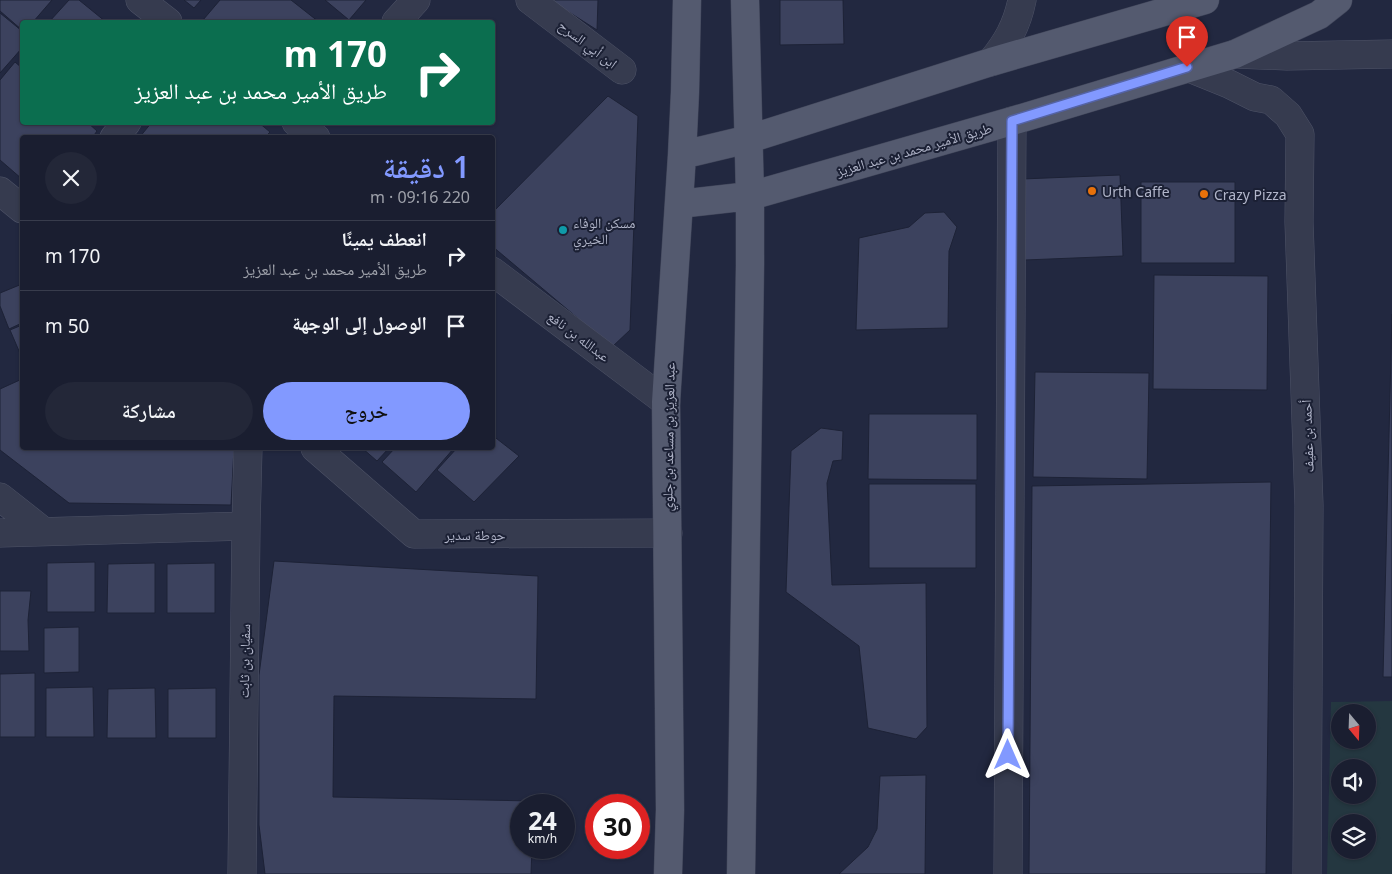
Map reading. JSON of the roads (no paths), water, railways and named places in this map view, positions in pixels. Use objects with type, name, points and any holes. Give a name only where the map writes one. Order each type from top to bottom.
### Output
[{"type":"main road","name":"عبد العزيز بن مساعد بن جلوي","points":[[668,874],[670,810],[666,402],[682,155],[687,0]]},
{"type":"main road","points":[[740,874],[750,196],[746,0]]},
{"type":"main road","points":[[682,155],[749,139],[991,62],[1205,0]]},
{"type":"main road","name":"طريق الأمير محمد بن عبد العزيز","points":[[679,204],[750,196],[1012,121],[1235,54],[1319,15],[1338,0]]},
{"type":"street","points":[[140,0],[165,20]]},
{"type":"street","points":[[398,20],[416,0]]},
{"type":"street","name":"ابن أبي السرح","points":[[530,0],[622,70]]},
{"type":"street","points":[[991,62],[1003,48],[1012,32],[1019,15],[1022,0]]},
{"type":"street","points":[[1235,54],[1287,56],[1392,54]]},
{"type":"street","name":"أحمد بن عفيف","points":[[1187,67],[1255,97],[1271,100],[1288,114],[1300,134],[1299,222],[1309,505],[1307,874]]},
{"type":"street","points":[[1008,874],[1012,121]]},
{"type":"street","points":[[116,135],[125,125]]},
{"type":"street","points":[[0,191],[20,207]]},
{"type":"street","name":"عبدالله بن نافع","points":[[495,273],[666,402]]},
{"type":"street","name":"سفيان بن ثابت","points":[[242,874],[248,450]]},
{"type":"street","name":"حوطة سدير","points":[[317,450],[414,534],[668,533]]},
{"type":"street","points":[[0,497],[43,531]]},
{"type":"street","points":[[0,533],[246,526]]},
{"type":"place","name":"Urth Caffe","points":[[1092,191]]},
{"type":"place","name":"Crazy Pizza","points":[[1204,194]]},
{"type":"place","name":"مسكن الوفاء الخيري","points":[[563,230]]}]
